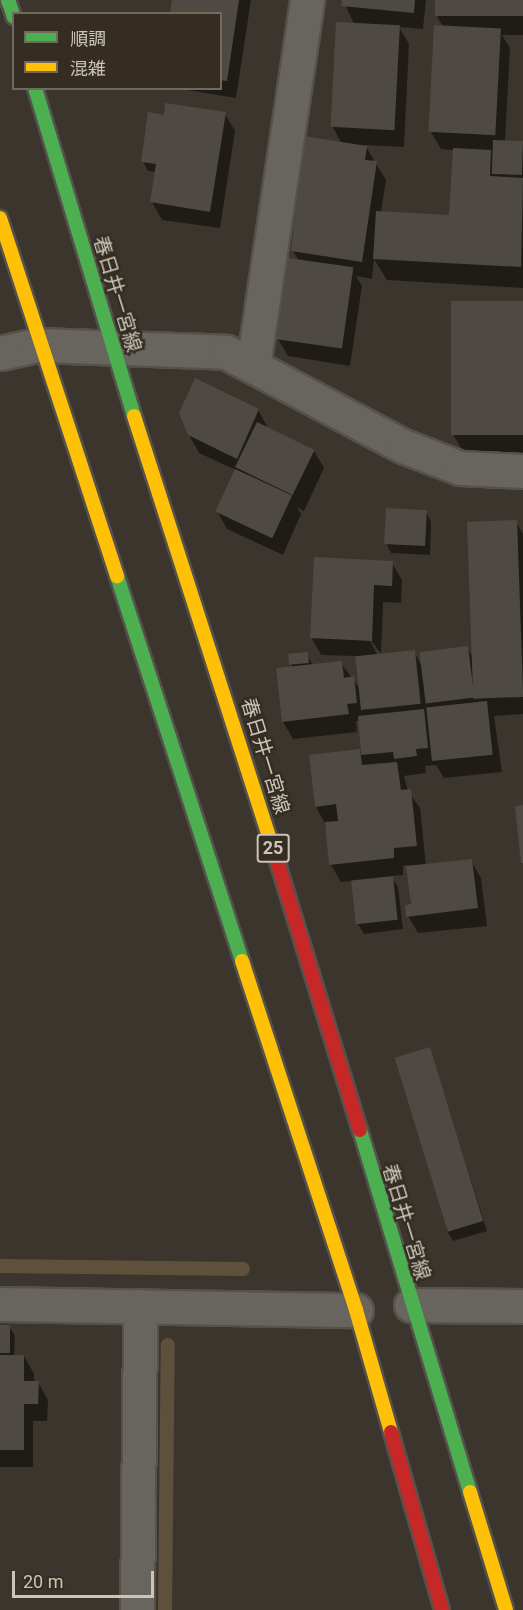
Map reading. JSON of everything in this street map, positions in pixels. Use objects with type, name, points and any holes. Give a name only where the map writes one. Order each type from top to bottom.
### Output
[{"type":"main road","name":"春日井一宮線","points":[[36,90],[111,345],[246,758],[411,1305],[506,1610]]},
{"type":"main road","points":[[0,218],[39,345],[356,1310],[442,1610]]},
{"type":"street","points":[[253,366],[307,0]]},
{"type":"street","points":[[0,353],[39,345],[111,345],[226,352],[403,446],[460,468],[523,471]]},
{"type":"street","points":[[0,1304],[356,1310]]},
{"type":"street","points":[[411,1305],[523,1306]]},
{"type":"street","points":[[137,1610],[140,1306]]},
{"type":"building","points":[[172,0],[239,0],[227,81],[222,80],[222,12],[170,12]]},
{"type":"building","points":[[342,0],[415,0],[414,13],[341,6]]},
{"type":"building","points":[[435,0],[523,0],[523,16],[435,16]]},
{"type":"building","points":[[336,22],[400,25],[394,130],[331,127]]},
{"type":"building","points":[[434,25],[501,29],[495,135],[428,132]]},
{"type":"building","points":[[165,103],[226,112],[210,212],[150,202],[156,164],[141,162],[148,112],[164,115]]},
{"type":"building","points":[[304,136],[367,146],[365,160],[377,161],[362,262],[291,251]]},
{"type":"building","points":[[493,140],[523,141],[522,175],[492,174]]},
{"type":"building","points":[[453,148],[491,150],[490,176],[523,178],[521,267],[373,259],[376,211],[449,215]]},
{"type":"building","points":[[288,258],[353,267],[342,348],[277,339]]},
{"type":"building","points":[[451,301],[523,301],[523,435],[451,435]]},
{"type":"building","points":[[195,378],[259,409],[237,459],[188,435],[179,413]]},
{"type":"building","points":[[257,422],[315,450],[293,495],[235,467]]},
{"type":"building","points":[[235,469],[292,496],[272,538],[215,512]]},
{"type":"building","points":[[386,508],[427,510],[425,546],[384,544]]},
{"type":"building","points":[[517,520],[523,697],[473,699],[467,522]]},
{"type":"building","points":[[314,557],[393,561],[392,586],[374,585],[372,641],[310,638]]},
{"type":"building","points":[[468,646],[474,698],[426,704],[419,652]]},
{"type":"building","points":[[415,650],[421,704],[361,710],[355,656]]},
{"type":"building","points":[[308,652],[309,663],[289,665],[288,654]]},
{"type":"building","points":[[342,661],[344,678],[354,676],[357,703],[347,704],[349,714],[282,722],[276,668]]},
{"type":"building","points":[[487,701],[493,755],[432,761],[426,707]]},
{"type":"building","points":[[424,709],[428,748],[416,749],[417,756],[394,759],[393,752],[361,755],[358,716]]},
{"type":"building","points":[[360,749],[362,765],[397,762],[401,790],[411,789],[417,846],[394,848],[394,858],[329,865],[325,822],[338,821],[336,804],[315,807],[309,755]]},
{"type":"building","points":[[523,805],[523,863],[521,863],[515,806]]},
{"type":"building","points":[[472,859],[478,908],[406,917],[405,905],[411,904],[406,866]]},
{"type":"building","points":[[393,876],[398,920],[356,924],[351,880]]},
{"type":"building","points":[[430,1047],[483,1221],[448,1232],[395,1058]]},
{"type":"building","points":[[0,1325],[10,1325],[10,1353],[0,1353]]},
{"type":"building","points":[[0,1355],[24,1355],[24,1381],[39,1381],[38,1404],[24,1404],[24,1450],[0,1450]]},
{"type":"waterway","points":[[0,1266],[243,1269]]},
{"type":"waterway","points":[[165,1610],[168,1345]]},
{"type":"traffic: fast","points":[[8,0],[12,12]]},
{"type":"traffic: fast","points":[[36,90],[134,416]]},
{"type":"traffic: fast","points":[[117,576],[242,961]]},
{"type":"traffic: fast","points":[[360,1130],[470,1492]]},
{"type":"traffic: slow","points":[[0,218],[117,576]]},
{"type":"traffic: slow","points":[[134,416],[274,851]]},
{"type":"traffic: slow","points":[[242,961],[356,1310],[391,1432]]},
{"type":"traffic: slow","points":[[470,1492],[506,1610]]},
{"type":"traffic: jam","points":[[274,851],[360,1130]]},
{"type":"traffic: jam","points":[[391,1432],[442,1610]]}]
